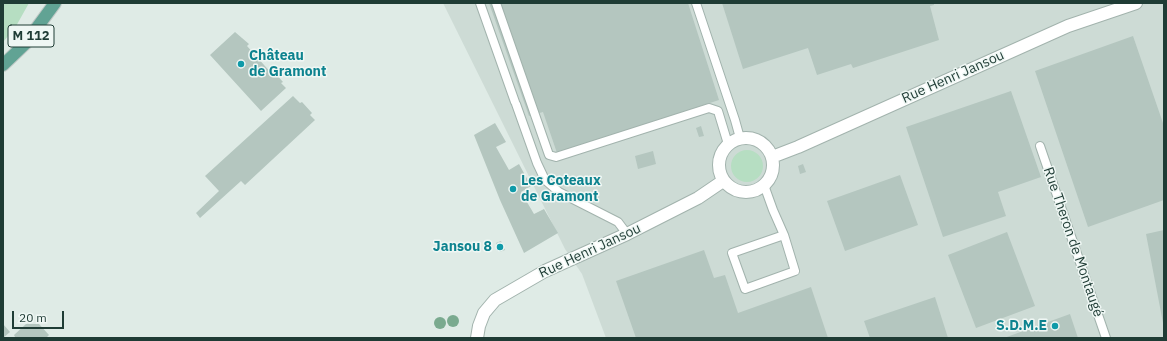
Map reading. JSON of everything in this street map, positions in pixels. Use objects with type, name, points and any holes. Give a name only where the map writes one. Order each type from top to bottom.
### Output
[{"type":"main road","name":"M 112","points":[[3,65],[25,44],[55,3]]},
{"type":"street","name":"Rue Henri Jansou","points":[[772,157],[798,147],[1068,26],[1136,3]]},
{"type":"street","points":[[748,137],[760,142],[769,150],[772,157],[773,165],[769,179],[757,190],[748,192],[730,188],[719,174],[718,162],[722,150],[728,144],[740,138],[748,137]]},
{"type":"street","name":"Rue Henri Jansou","points":[[477,338],[479,326],[484,313],[495,300],[545,271],[627,234],[698,198],[723,181]]},
{"type":"lane","points":[[480,3],[537,163],[545,180],[559,192],[618,222],[627,234]]},
{"type":"lane","points":[[496,3],[549,155],[556,157],[709,108],[718,111],[728,144]]},
{"type":"lane","points":[[696,3],[740,138]]},
{"type":"lane","name":"Rue Theron de Montaugé","points":[[1040,146],[1106,338]]},
{"type":"lane","points":[[764,185],[784,235],[795,271],[745,289],[732,253],[784,235]]},
{"type":"shaded area","points":[[443,3],[1164,3],[1164,338],[606,338],[582,274],[565,249]]},
{"type":"green space","points":[[3,3],[29,3],[15,28],[3,42]]},
{"type":"green space","points":[[747,150],[756,153],[760,157],[763,166],[760,175],[756,179],[747,182],[738,179],[734,175],[731,166],[734,157],[738,153]]},
{"type":"building","points":[[489,3],[688,3],[719,100],[557,153],[543,112],[529,116]]},
{"type":"building","points":[[722,3],[934,3],[934,5],[930,6],[939,40],[853,68],[851,64],[817,75],[808,48],[743,69]]},
{"type":"building","name":"Château de Gramont","points":[[235,32],[249,44],[247,46],[273,75],[275,73],[286,88],[261,111],[210,55]]},
{"type":"building","points":[[1133,36],[1164,126],[1164,200],[1088,227],[1035,71]]},
{"type":"building","points":[[1011,91],[1041,177],[998,192],[1006,216],[943,237],[906,127]]},
{"type":"building","points":[[293,96],[300,103],[302,102],[312,113],[310,115],[315,120],[245,185],[241,181],[200,218],[196,213],[219,191],[205,176]]},
{"type":"building","name":"Les Coteaux de Gramont","points":[[495,123],[506,142],[496,147],[509,170],[519,164],[531,186],[521,192],[534,214],[544,209],[558,233],[524,253],[500,200],[474,135]]},
{"type":"building","points":[[701,126],[704,136],[699,137],[696,128]]},
{"type":"building","points":[[653,151],[656,164],[638,169],[635,156]]},
{"type":"building","points":[[803,164],[806,172],[800,174],[798,166]]},
{"type":"building","points":[[900,175],[918,225],[845,251],[827,201]]},
{"type":"building","points":[[1164,230],[1164,323],[1163,323],[1146,234]]},
{"type":"building","points":[[1007,232],[1035,306],[976,328],[948,255]]},
{"type":"building","name":"Jansou 8","points":[[501,241],[505,250],[500,252],[496,243]]},
{"type":"building","points":[[704,250],[714,278],[725,275],[738,313],[811,287],[828,338],[636,338],[616,281]]},
{"type":"building","points":[[935,297],[948,338],[870,338],[864,321]]},
{"type":"building","name":"S.D.M.E","points":[[1070,314],[1078,338],[1004,338]]},
{"type":"building","points":[[3,324],[10,332],[3,338]]},
{"type":"building","points":[[26,324],[39,324],[49,335],[46,338],[14,338],[14,335]]},
{"type":"place","name":"Château de Gramont","points":[[241,64]]},
{"type":"place","name":"Les Coteaux de Gramont","points":[[513,189]]},
{"type":"place","name":"Jansou 8","points":[[500,247]]},
{"type":"place","name":"S.D.M.E","points":[[1055,326]]}]
